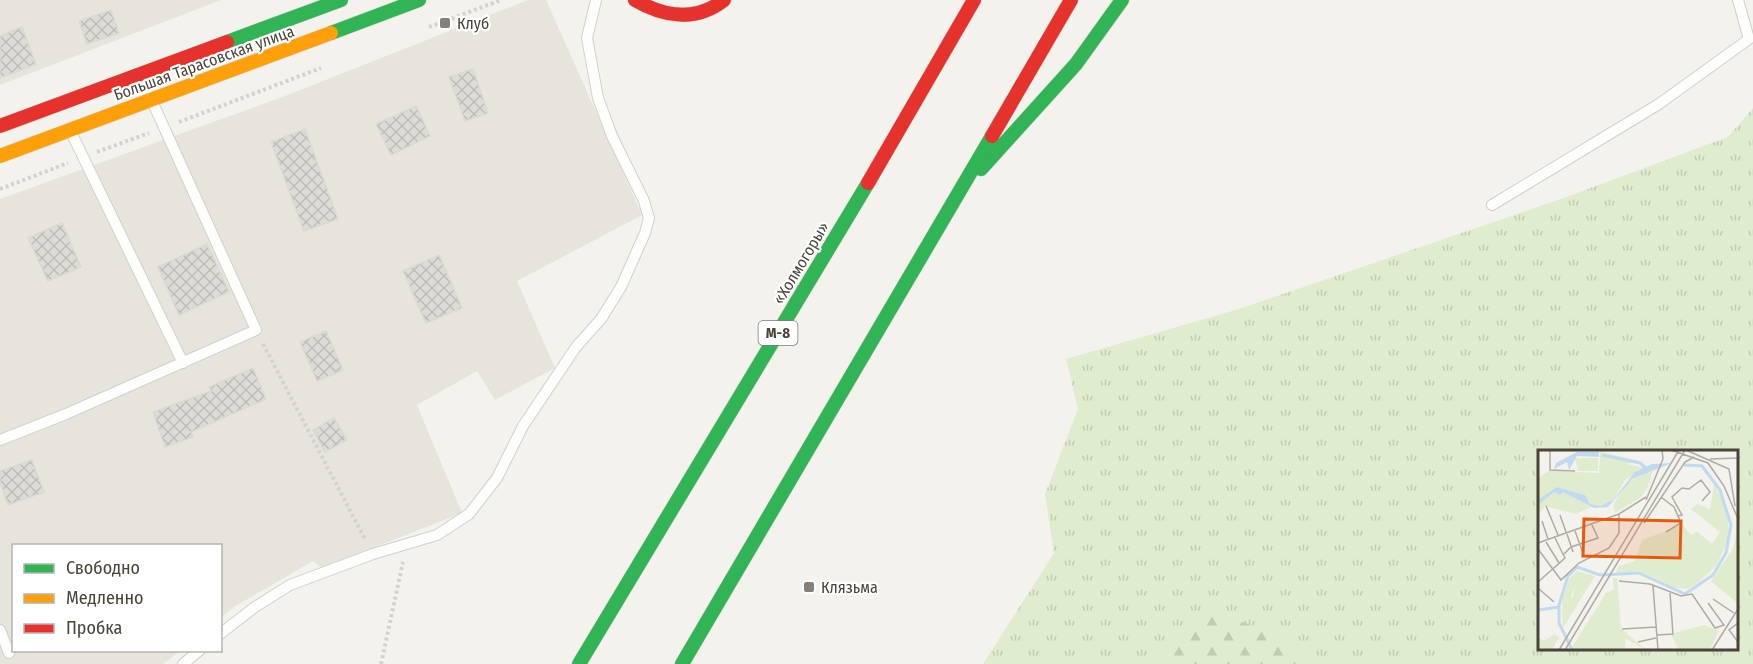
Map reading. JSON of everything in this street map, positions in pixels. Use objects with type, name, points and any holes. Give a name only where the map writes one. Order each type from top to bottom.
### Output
[{"type":"main road","name":"Большая Тарасовская улица","points":[[0,126],[341,0]]},
{"type":"main road","name":"Большая Тарасовская улица","points":[[0,156],[419,0]]},
{"type":"main road","points":[[635,0],[657,13],[676,16],[708,11],[723,0]]},
{"type":"main road","points":[[915,105],[959,0]]},
{"type":"main road","name":"«Холмогоры»","points":[[579,664],[915,105],[974,0]]},
{"type":"main road","points":[[682,664],[1071,0]]},
{"type":"main road","points":[[955,198],[1076,64],[1122,0]]},
{"type":"lane","points":[[222,632],[255,607],[291,585],[373,554],[437,535],[469,514],[497,478],[523,426],[576,347],[602,319],[621,287],[645,233],[649,218],[644,201],[612,136],[598,99],[587,38],[596,0]]},
{"type":"lane","points":[[1492,205],[1659,104],[1749,39],[1738,0]]},
{"type":"lane","points":[[0,440],[256,330],[152,101]]},
{"type":"lane","points":[[70,130],[183,363]]},
{"type":"lane","points":[[0,630],[9,653]]},
{"type":"lane","points":[[183,664],[199,652]]},
{"type":"path","points":[[422,30],[501,0]]},
{"type":"path","points":[[0,189],[333,63]]},
{"type":"path","points":[[256,330],[373,554]]},
{"type":"path","points":[[381,664],[407,544]]},
{"type":"shaded area","points":[[0,0],[221,0],[0,85]]},
{"type":"shaded area","points":[[528,0],[546,0],[642,215],[517,281],[555,368],[495,400],[477,371],[417,405],[462,513],[322,568],[313,561],[234,607],[222,617],[222,544],[12,544],[12,652],[179,652],[163,664],[0,664],[0,199],[285,96]]},
{"type":"green space","points":[[1753,108],[1753,664],[1311,664],[1302,646],[1167,634],[1172,664],[983,664],[1054,553],[1045,494],[1078,409],[1066,359],[1239,309],[1561,199],[1728,137]]},
{"type":"green space","points":[[1215,611],[1302,646],[1311,664],[1172,664],[1167,634]]},
{"type":"building","points":[[111,10],[119,33],[87,44],[79,21]]},
{"type":"building","points":[[22,27],[36,64],[0,78],[0,36]]},
{"type":"building","points":[[473,69],[488,113],[465,121],[449,77]]},
{"type":"building","points":[[416,106],[430,136],[391,155],[376,124]]},
{"type":"building","points":[[305,129],[338,219],[304,231],[271,142]]},
{"type":"building","points":[[62,223],[81,267],[48,281],[28,238]]},
{"type":"building","points":[[207,244],[229,292],[179,315],[158,267]]},
{"type":"building","points":[[439,255],[462,308],[426,323],[403,271]]},
{"type":"building","points":[[326,331],[343,370],[317,381],[300,342]]},
{"type":"building","points":[[253,368],[266,399],[191,432],[193,437],[165,447],[153,412],[211,391],[209,387]]},
{"type":"building","points":[[334,418],[347,440],[325,452],[313,430]]},
{"type":"building","points":[[32,460],[44,492],[8,505],[0,482],[0,471]]},
{"type":"traffic: fast","points":[[227,42],[341,0]]},
{"type":"traffic: fast","points":[[331,33],[419,0]]},
{"type":"traffic: fast","points":[[981,169],[1076,64],[1122,0]]},
{"type":"traffic: fast","points":[[682,664],[992,136]]},
{"type":"traffic: fast","points":[[579,664],[868,183]]},
{"type":"traffic: slow","points":[[0,156],[331,33]]},
{"type":"traffic: jam","points":[[635,0],[657,10],[680,15],[702,12],[724,0]]},
{"type":"traffic: jam","points":[[868,183],[974,0]]},
{"type":"traffic: jam","points":[[992,136],[1071,0]]},
{"type":"traffic: jam","points":[[0,126],[227,42]]},
{"type":"place","name":"Клуб","points":[[445,23]]},
{"type":"place","name":"Клязьма","points":[[809,587]]}]
